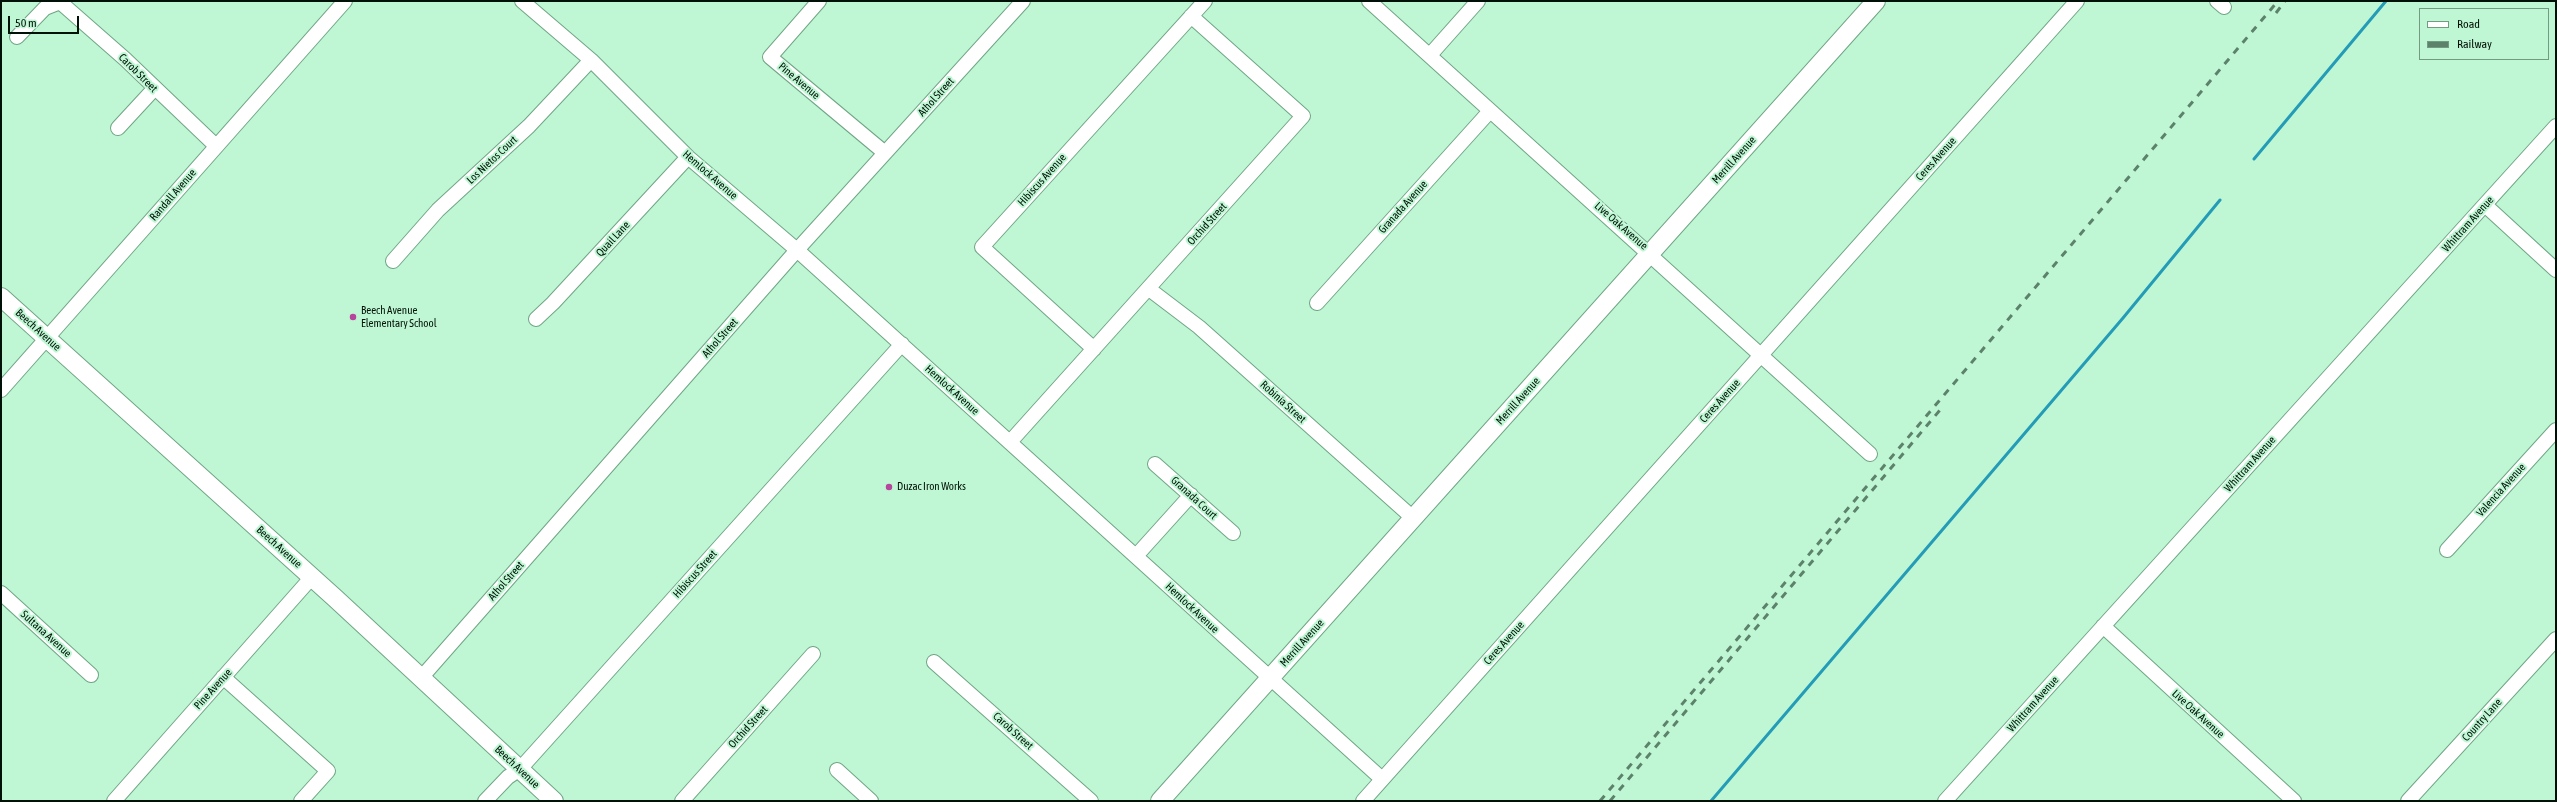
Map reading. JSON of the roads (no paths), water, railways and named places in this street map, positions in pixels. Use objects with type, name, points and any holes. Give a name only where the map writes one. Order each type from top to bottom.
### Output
[{"type":"main road","name":"Merrill Avenue","points":[[1160,801],[1876,1]]},
{"type":"main road","name":"Beech Avenue","points":[[1,297],[312,577],[554,801]]},
{"type":"street","name":"Randall Avenue","points":[[1,390],[346,1]]},
{"type":"street","name":"Hemlock Avenue","points":[[522,1],[590,60],[688,157],[797,250],[902,344],[1382,779]]},
{"type":"street","name":"Pine Avenue","points":[[819,1],[770,57],[885,154]]},
{"type":"street","name":"Athol Street","points":[[421,678],[797,250],[1023,1]]},
{"type":"street","name":"Hibiscus Avenue","points":[[1094,349],[982,247],[1205,1]]},
{"type":"street","name":"Live Oak Avenue","points":[[1369,1],[1490,111],[1651,253],[1870,454]]},
{"type":"street","points":[[1430,55],[1478,1]]},
{"type":"street","name":"Ceres Avenue","points":[[1363,801],[2077,1]]},
{"type":"street","name":"Carob Street","points":[[60,2],[124,59],[216,146]]},
{"type":"street","points":[[17,37],[45,8],[60,2]]},
{"type":"street","name":"Orchid Street","points":[[1010,442],[1303,116],[1191,16]]},
{"type":"street","name":"Los Nietos Court","points":[[393,261],[438,210],[529,126],[590,60]]},
{"type":"street","points":[[118,128],[154,89]]},
{"type":"street","name":"Granada Avenue","points":[[1317,304],[1490,111]]},
{"type":"street","name":"Whittram Avenue","points":[[1945,801],[2556,126]]},
{"type":"street","name":"Quail Lane","points":[[536,319],[554,303],[688,157]]},
{"type":"street","points":[[2485,205],[2556,270]]},
{"type":"street","name":"Robinia Street","points":[[1149,289],[1198,327],[1413,518]]},
{"type":"street","name":"Hibiscus Street","points":[[485,801],[508,777],[520,769],[902,344]]},
{"type":"street","name":"Valencia Avenue","points":[[2447,550],[2556,430]]},
{"type":"street","name":"Granada Court","points":[[1155,464],[1233,533]]},
{"type":"street","points":[[1136,556],[1191,495]]},
{"type":"street","name":"Pine Avenue","points":[[114,801],[312,577]]},
{"type":"street","name":"Sultana Avenue","points":[[1,593],[91,675]]},
{"type":"street","name":"Live Oak Avenue","points":[[2103,626],[2294,801]]},
{"type":"street","name":"Country Lane","points":[[2408,801],[2556,639]]},
{"type":"street","name":"Orchid Street","points":[[682,801],[813,654]]},
{"type":"street","name":"Carob Street","points":[[934,662],[1091,801]]},
{"type":"street","points":[[224,677],[328,771],[301,801]]},
{"type":"street","points":[[837,770],[871,801]]},
{"type":"waterway","points":[[2254,159],[2386,1]]},
{"type":"waterway","points":[[1711,801],[2123,318],[2220,200]]},
{"type":"railway","points":[[1600,801],[2278,1]]},
{"type":"railway","points":[[2276,13],[2285,1]]},
{"type":"railway","points":[[1610,801],[1940,410]]},
{"type":"place","name":"Beech Avenue Elementary School","points":[[353,317]]},
{"type":"place","name":"Duzac Iron Works","points":[[889,487]]}]
